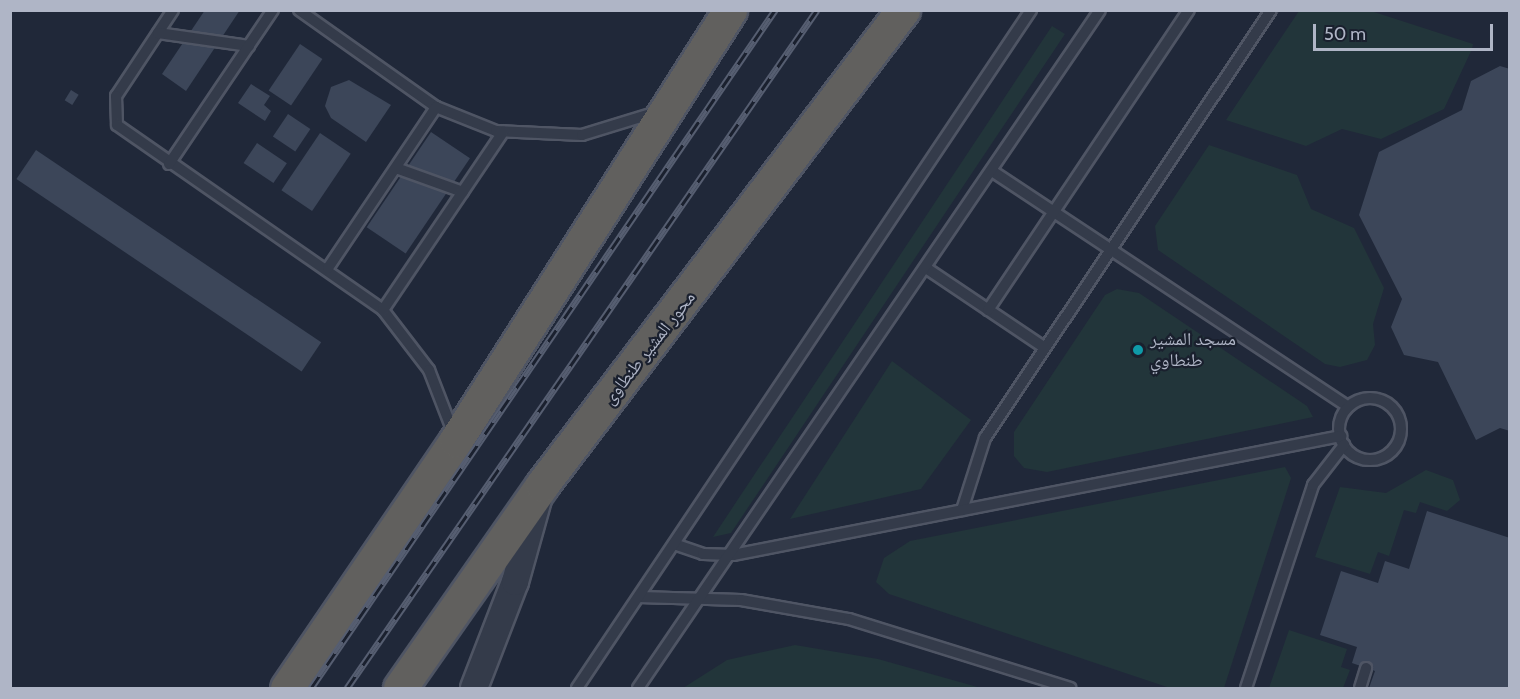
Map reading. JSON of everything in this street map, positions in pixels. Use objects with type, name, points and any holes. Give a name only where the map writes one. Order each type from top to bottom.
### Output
[{"type":"highway","points":[[287,688],[456,440],[730,10]]},
{"type":"highway","name":"محور المشير طنطاوى","points":[[400,688],[542,485],[724,252],[903,10]]},
{"type":"street","points":[[474,688],[515,582],[542,485]]},
{"type":"lane","points":[[173,10],[116,96],[114,116],[123,133],[328,268],[383,310],[429,370],[456,440]]},
{"type":"lane","points":[[169,164],[273,10]]},
{"type":"lane","points":[[299,10],[436,108],[503,132],[582,135],[666,109]]},
{"type":"lane","points":[[577,688],[1031,10]]},
{"type":"lane","points":[[638,688],[705,598],[1100,10]]},
{"type":"lane","points":[[988,310],[1189,10]]},
{"type":"lane","points":[[962,510],[977,455],[1045,348],[1271,10]]},
{"type":"lane","points":[[158,33],[249,46]]},
{"type":"lane","points":[[328,268],[436,108]]},
{"type":"lane","points":[[383,310],[503,132]]},
{"type":"lane","points":[[396,168],[463,192]]},
{"type":"lane","points":[[992,171],[1348,408]]},
{"type":"lane","points":[[926,268],[1045,348]]},
{"type":"lane","points":[[1342,440],[1357,457],[1375,459],[1391,452],[1401,428],[1395,411],[1382,400],[1364,399],[1348,408]]},
{"type":"lane","points":[[1246,688],[1312,485],[1342,440],[1348,408]]},
{"type":"lane","points":[[674,544],[703,554],[733,555],[1342,440]]},
{"type":"lane","points":[[639,597],[705,598],[849,619],[1071,688]]},
{"type":"lane","points":[[1360,688],[1366,668]]},
{"type":"green space","points":[[1299,11],[1371,11],[1473,44],[1472,49],[1444,109],[1381,139],[1342,129],[1306,146],[1226,120]]},
{"type":"green space","points":[[1052,26],[1065,34],[731,533],[713,537]]},
{"type":"green space","points":[[1209,145],[1297,175],[1311,209],[1354,228],[1384,288],[1373,324],[1375,345],[1367,360],[1340,367],[1325,364],[1158,250],[1155,226]]},
{"type":"green space","points":[[1117,289],[1139,293],[1307,406],[1313,417],[1047,472],[1024,468],[1014,456],[1014,432],[1105,295]]},
{"type":"green space","points":[[892,361],[971,420],[921,489],[790,519]]},
{"type":"green space","points":[[1285,467],[1291,478],[1224,688],[1170,688],[889,594],[876,582],[884,558],[910,541]]},
{"type":"green space","points":[[1426,470],[1453,480],[1460,500],[1447,511],[1420,502],[1416,513],[1404,510],[1389,556],[1378,552],[1370,574],[1315,557],[1340,487],[1386,493]]},
{"type":"green space","points":[[1289,630],[1347,649],[1341,667],[1350,670],[1343,688],[1269,688]]},
{"type":"green space","points":[[795,645],[878,659],[981,688],[683,688],[727,660]]},
{"type":"building","points":[[205,10],[240,10],[186,91],[162,74]]},
{"type":"building","points":[[300,44],[322,59],[291,106],[269,90]]},
{"type":"building","points":[[1500,66],[1510,69],[1510,431],[1500,428],[1476,440],[1438,362],[1404,355],[1391,327],[1402,299],[1359,215],[1379,152],[1462,110],[1471,81]]},
{"type":"building","points":[[349,80],[391,105],[366,142],[331,118],[325,106],[331,87]]},
{"type":"building","points":[[251,84],[270,96],[264,105],[271,111],[265,121],[238,103]]},
{"type":"building","points":[[71,90],[79,95],[72,105],[65,100]]},
{"type":"building","points":[[288,114],[310,129],[295,151],[273,136]]},
{"type":"building","points":[[431,132],[470,158],[406,254],[367,227]]},
{"type":"building","points":[[320,133],[351,154],[312,211],[281,190]]},
{"type":"building","points":[[257,143],[287,163],[273,183],[244,163]]},
{"type":"building","points":[[36,150],[321,342],[302,371],[16,179]]},
{"type":"building","points":[[1427,511],[1510,538],[1510,688],[1369,688],[1375,671],[1352,663],[1357,647],[1320,635],[1341,571],[1378,583],[1385,561],[1409,569]]},
{"type":"railway","points":[[311,688],[775,10]]},
{"type":"railway","points":[[347,688],[817,10]]},
{"type":"place","name":"مسجد المشير طنطاوي","points":[[1138,350]]}]
